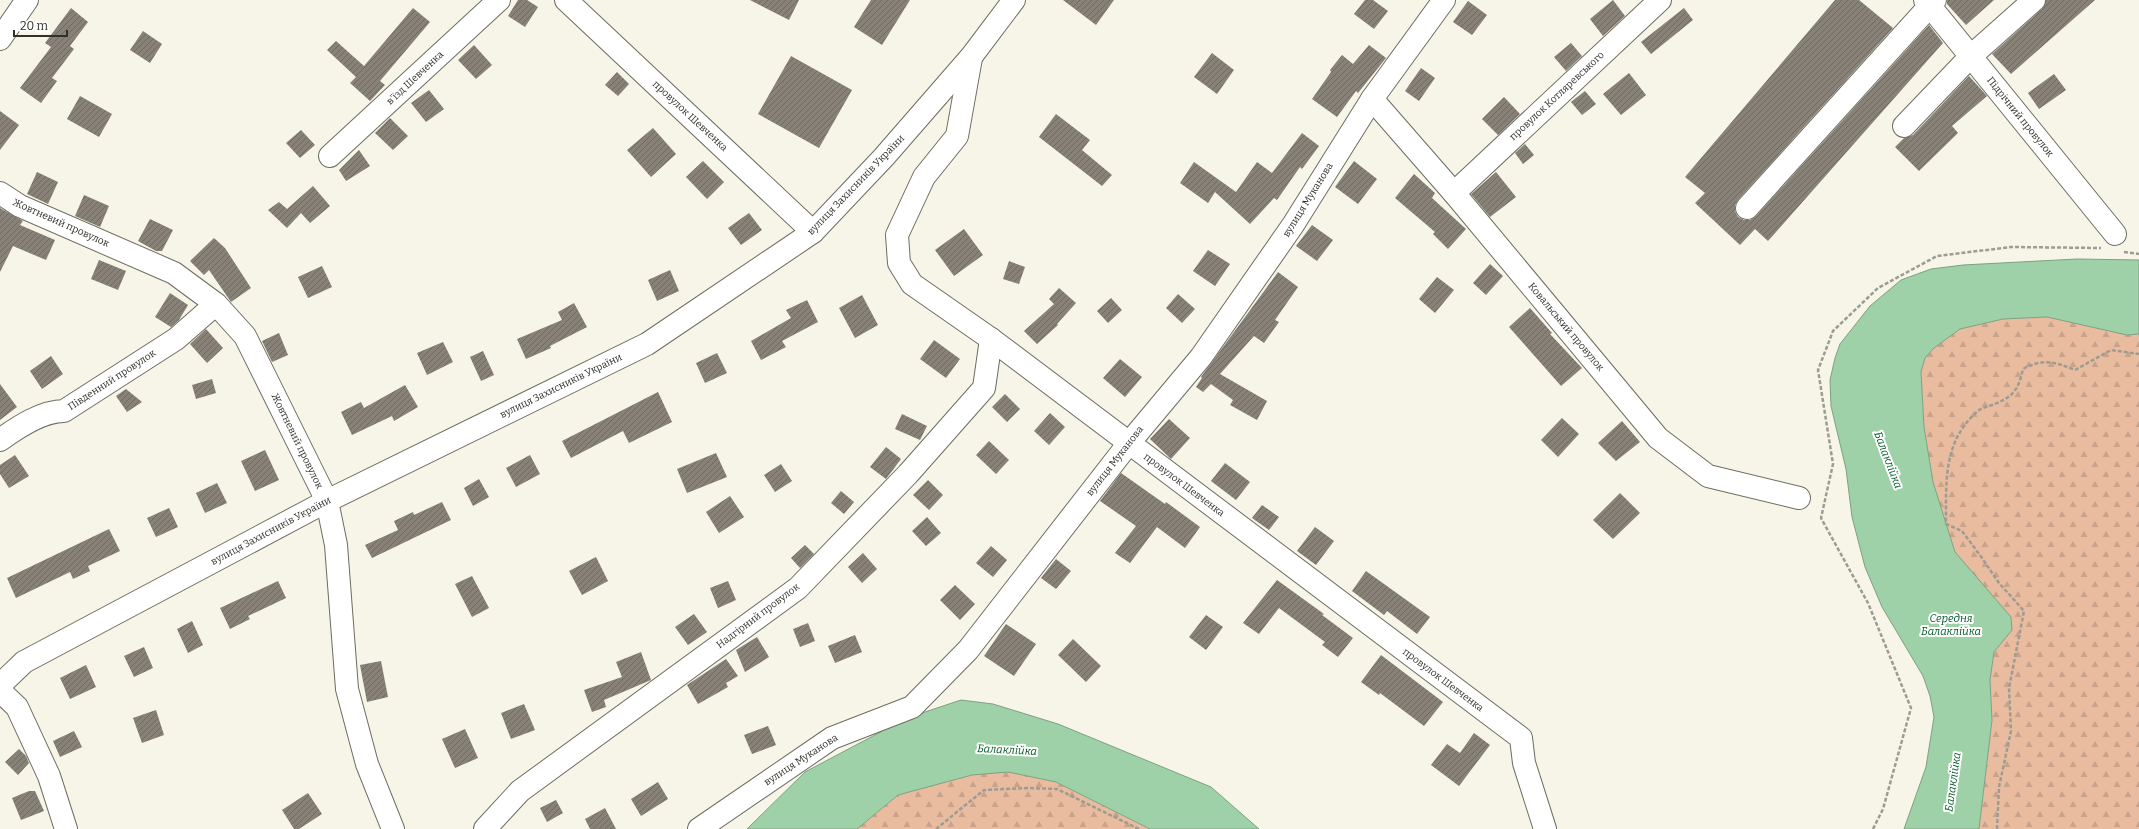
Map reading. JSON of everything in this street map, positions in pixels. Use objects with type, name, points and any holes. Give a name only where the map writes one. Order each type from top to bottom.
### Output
[{"type":"street","points":[[0,39],[28,0]]},
{"type":"street","name":"в'їзд Шевченка","points":[[330,156],[499,0]]},
{"type":"street","name":"провулок Шевченка","points":[[566,0],[814,232]]},
{"type":"street","name":"вулиця Захисників України","points":[[0,685],[24,662],[327,501],[647,344],[814,232],[884,157],[971,57],[1014,0]]},
{"type":"street","name":"вулиця Муканова","points":[[699,829],[832,738],[912,707],[968,650],[1129,443],[1201,357],[1293,225],[1372,99],[1444,0]]},
{"type":"street","name":"провулок Котляревського","points":[[1454,193],[1660,0]]},
{"type":"street","points":[[1904,126],[1971,56],[2034,0]]},
{"type":"street","points":[[1747,208],[1930,2]]},
{"type":"street","name":"Підрічний провулок","points":[[1930,2],[2113,245]]},
{"type":"street","name":"провулок Шевченка","points":[[971,57],[957,136],[924,177],[897,235],[899,263],[912,284],[991,339],[1521,738],[1524,763],[1545,829]]},
{"type":"street","name":"Ковальський провулок","points":[[1372,99],[1454,193],[1658,438],[1708,476],[1799,498]]},
{"type":"street","name":"Жовтневий провулок","points":[[0,193],[20,206],[174,273],[216,304],[245,336],[327,501],[336,545],[347,689],[366,764],[393,829]]},
{"type":"street","name":"Південний провулок","points":[[0,440],[11,432],[51,411],[64,411],[176,339],[216,304]]},
{"type":"street","name":"Надгірний провулок","points":[[485,829],[520,791],[798,588],[908,474],[984,388],[991,339]]},
{"type":"street","points":[[0,691],[17,707],[48,776],[66,829]]},
{"type":"path","points":[[1874,829],[1883,809],[1911,708],[1868,602],[1821,518],[1833,464],[1818,370],[1833,331],[1878,288],[1937,256],[2011,247],[2113,245],[2139,254]]},
{"type":"path","points":[[1997,829],[1999,787],[2012,731],[2009,688],[2024,611],[1999,583],[1962,531],[1946,524],[1948,460],[1958,432],[1979,410],[2007,399],[2019,386],[2023,369],[2033,364],[2053,362],[2075,370],[2111,350],[2139,354]]},
{"type":"path","points":[[936,829],[984,790],[1028,788],[1057,789],[1139,829]]},
{"type":"green space","points":[[2047,317],[2127,335],[2139,334],[2139,829],[1979,829],[1992,720],[1990,680],[1994,652],[2012,630],[2004,609],[1955,553],[1933,482],[1924,427],[1921,372],[1925,358],[1934,348],[1960,329],[2003,319]]},
{"type":"green space","points":[[1008,772],[1056,782],[1150,829],[857,829],[898,795],[972,775]]},
{"type":"water","name":"Середня Балаклійка","points":[[2077,259],[2139,260],[2139,334],[2127,335],[2047,317],[2003,319],[1960,329],[1934,348],[1925,358],[1921,372],[1924,427],[1933,482],[1955,552],[2011,617],[2012,630],[1994,652],[1990,680],[1992,720],[1979,829],[1904,829],[1926,767],[1934,717],[1930,696],[1923,676],[1882,607],[1865,567],[1852,517],[1846,469],[1831,406],[1830,380],[1835,358],[1840,344],[1870,306],[1901,280],[1931,269],[1963,265]]},
{"type":"water","name":"Балаклійка","points":[[961,700],[993,704],[1058,724],[1211,787],[1259,829],[1150,829],[1056,782],[1008,772],[972,775],[898,795],[857,829],[747,829],[805,772],[907,718]]},
{"type":"building","points":[[518,0],[527,0],[538,7],[525,27],[508,16]]},
{"type":"building","points":[[750,0],[799,0],[789,20]]},
{"type":"building","points":[[871,0],[910,0],[882,45],[854,27]]},
{"type":"building","points":[[1063,0],[1114,0],[1096,25]]},
{"type":"building","points":[[1365,0],[1373,0],[1388,11],[1374,29],[1354,14]]},
{"type":"building","points":[[1613,0],[1625,16],[1603,36],[1590,19]]},
{"type":"building","points":[[1835,0],[1859,0],[1893,28],[1738,200],[1735,205],[1735,211],[1738,217],[1744,220],[1750,220],[1756,216],[1929,25],[1943,43],[1768,241],[1755,229],[1740,245],[1695,203],[1705,193],[1685,177]]},
{"type":"building","points":[[1947,0],[1994,0],[1966,25],[1947,4]]},
{"type":"building","points":[[2046,0],[2095,0],[2011,74],[1992,54],[2042,9]]},
{"type":"building","points":[[1468,1],[1487,15],[1472,35],[1453,22]]},
{"type":"building","points":[[71,8],[88,22],[70,46],[74,49],[52,78],[57,81],[41,103],[20,88],[51,47],[45,43]]},
{"type":"building","points":[[413,8],[430,22],[380,81],[385,85],[370,101],[350,83],[356,77],[327,50],[336,41],[364,66]]},
{"type":"building","points":[[1684,8],[1693,20],[1651,54],[1641,42]]},
{"type":"building","points":[[143,31],[162,44],[150,63],[130,50]]},
{"type":"building","points":[[1571,43],[1582,56],[1566,71],[1554,57]]},
{"type":"building","points":[[474,45],[492,65],[476,79],[458,60]]},
{"type":"building","points":[[1369,45],[1386,58],[1358,93],[1356,91],[1337,117],[1312,99],[1331,72],[1330,70],[1342,55],[1353,64]]},
{"type":"building","points":[[1212,53],[1234,70],[1217,94],[1194,77]]},
{"type":"building","points":[[791,56],[852,90],[819,148],[758,114]]},
{"type":"building","points":[[1421,68],[1435,78],[1419,101],[1405,91]]},
{"type":"building","points":[[617,72],[629,84],[618,96],[605,85]]},
{"type":"building","points":[[1629,73],[1646,95],[1621,115],[1603,94]]},
{"type":"building","points":[[2054,74],[2066,90],[2039,109],[2028,93]]},
{"type":"building","points":[[1969,76],[1987,96],[1952,126],[1958,133],[1919,171],[1895,147],[1904,138],[1913,135]]},
{"type":"building","points":[[429,90],[444,109],[426,122],[411,103]]},
{"type":"building","points":[[1585,91],[1596,104],[1582,115],[1571,102]]},
{"type":"building","points":[[80,96],[112,114],[99,137],[67,119]]},
{"type":"building","points":[[1504,97],[1520,114],[1498,135],[1482,119]]},
{"type":"building","points":[[0,111],[19,125],[0,150]]},
{"type":"building","points":[[1056,114],[1090,140],[1082,150],[1112,175],[1102,186],[1039,137]]},
{"type":"building","points":[[390,118],[408,136],[393,150],[375,133]]},
{"type":"building","points":[[653,128],[676,154],[651,177],[627,150]]},
{"type":"building","points":[[301,130],[315,145],[300,158],[286,143]]},
{"type":"building","points":[[1302,133],[1319,146],[1302,169],[1300,167],[1277,200],[1274,198],[1250,224],[1215,192],[1208,203],[1180,183],[1194,162],[1236,192],[1257,162],[1272,173]]},
{"type":"building","points":[[1525,144],[1534,155],[1523,164],[1515,153]]},
{"type":"building","points":[[359,150],[370,166],[346,181],[339,170]]},
{"type":"building","points":[[703,161],[724,182],[707,199],[686,177]]},
{"type":"building","points":[[1354,161],[1377,179],[1358,204],[1335,187]]},
{"type":"building","points":[[37,172],[58,182],[48,204],[27,194]]},
{"type":"building","points":[[1496,172],[1516,197],[1490,217],[1471,194]]},
{"type":"building","points":[[1414,174],[1435,193],[1432,198],[1466,229],[1448,249],[1433,234],[1435,232],[1395,198]]},
{"type":"building","points":[[313,186],[330,206],[310,223],[301,213],[287,228],[268,210],[279,202],[287,209]]},
{"type":"building","points":[[84,195],[109,206],[100,227],[75,216]]},
{"type":"building","points":[[0,208],[23,221],[20,225],[55,240],[46,260],[13,246],[0,272]]},
{"type":"building","points":[[749,213],[762,230],[741,245],[728,228]]},
{"type":"building","points":[[150,219],[173,230],[162,251],[156,251],[138,241]]},
{"type":"building","points":[[1312,225],[1333,240],[1317,261],[1296,246]]},
{"type":"building","points":[[964,229],[983,255],[954,276],[935,250]]},
{"type":"building","points":[[214,238],[225,248],[251,288],[231,302],[209,270],[204,275],[190,261]]},
{"type":"building","points":[[1208,250],[1230,264],[1215,286],[1193,271]]},
{"type":"building","points":[[99,260],[126,271],[118,290],[91,279]]},
{"type":"building","points":[[1009,261],[1025,267],[1019,284],[1003,279]]},
{"type":"building","points":[[1490,264],[1503,276],[1486,295],[1473,283]]},
{"type":"building","points":[[322,266],[332,287],[308,298],[298,277]]},
{"type":"building","points":[[670,270],[679,291],[657,301],[648,280]]},
{"type":"building","points":[[1278,272],[1298,287],[1275,320],[1279,322],[1264,343],[1254,336],[1220,374],[1267,401],[1257,420],[1230,405],[1233,400],[1211,384],[1203,392],[1196,387],[1202,378],[1201,377]]},
{"type":"building","points":[[1437,277],[1454,290],[1435,313],[1419,299]]},
{"type":"building","points":[[1059,288],[1076,303],[1057,324],[1058,325],[1037,344],[1024,331],[1054,304],[1049,299]]},
{"type":"building","points":[[170,293],[188,305],[179,320],[171,327],[155,317]]},
{"type":"building","points":[[1178,294],[1195,309],[1182,323],[1166,308]]},
{"type":"building","points":[[862,295],[878,325],[855,338],[839,308]]},
{"type":"building","points":[[1111,298],[1122,310],[1108,323],[1097,311]]},
{"type":"building","points":[[807,300],[818,322],[782,341],[786,347],[761,360],[751,341],[791,318],[786,310]]},
{"type":"building","points":[[574,303],[587,327],[550,346],[551,348],[526,359],[517,339],[562,320],[558,312]]},
{"type":"building","points":[[1530,308],[1552,333],[1550,334],[1582,368],[1561,386],[1509,327]]},
{"type":"building","points":[[206,329],[223,348],[207,363],[190,344]]},
{"type":"building","points":[[279,333],[288,355],[272,362],[262,341]]},
{"type":"building","points":[[934,340],[960,359],[946,378],[920,359]]},
{"type":"building","points":[[443,342],[453,362],[427,375],[417,353]]},
{"type":"building","points":[[483,351],[494,375],[481,381],[470,357]]},
{"type":"building","points":[[717,353],[727,373],[705,383],[696,363]]},
{"type":"building","points":[[51,356],[63,374],[42,389],[30,371]]},
{"type":"building","points":[[1120,359],[1142,377],[1125,397],[1103,378]]},
{"type":"building","points":[[212,379],[216,393],[196,399],[192,385]]},
{"type":"building","points":[[0,384],[17,407],[0,420]]},
{"type":"building","points":[[405,385],[418,407],[394,421],[392,416],[352,435],[341,412],[361,402],[364,408]]},
{"type":"building","points":[[126,389],[142,402],[127,412],[116,396]]},
{"type":"building","points":[[658,392],[672,422],[629,443],[623,431],[571,458],[562,441]]},
{"type":"building","points":[[1005,394],[1020,409],[1007,422],[992,407]]},
{"type":"building","points":[[1050,413],[1065,427],[1049,445],[1034,431]]},
{"type":"building","points":[[902,414],[927,426],[920,440],[895,429]]},
{"type":"building","points":[[1562,418],[1579,434],[1558,457],[1541,440]]},
{"type":"building","points":[[1169,419],[1190,438],[1171,459],[1150,439]]},
{"type":"building","points":[[1622,421],[1640,442],[1616,461],[1598,443]]},
{"type":"building","points":[[989,441],[1009,460],[996,474],[976,455]]},
{"type":"building","points":[[886,447],[901,459],[886,479],[870,467]]},
{"type":"building","points":[[265,450],[279,480],[255,491],[241,461]]},
{"type":"building","points":[[716,453],[727,477],[687,493],[677,469]]},
{"type":"building","points":[[15,455],[29,476],[9,488],[0,474],[0,465]]},
{"type":"building","points":[[530,455],[540,474],[516,487],[506,468]]},
{"type":"building","points":[[1225,463],[1250,482],[1236,500],[1211,481]]},
{"type":"building","points":[[781,464],[792,481],[775,492],[764,475]]},
{"type":"building","points":[[1121,473],[1165,504],[1166,502],[1200,527],[1185,548],[1157,527],[1130,563],[1115,553],[1136,526],[1100,501]]},
{"type":"building","points":[[479,479],[489,497],[473,506],[464,488]]},
{"type":"building","points":[[928,480],[943,495],[929,510],[913,495]]},
{"type":"building","points":[[217,483],[227,503],[205,513],[196,493]]},
{"type":"building","points":[[841,491],[854,502],[844,514],[831,503]]},
{"type":"building","points":[[1620,493],[1640,513],[1613,539],[1593,520]]},
{"type":"building","points":[[730,496],[744,517],[719,533],[706,512]]},
{"type":"building","points":[[442,502],[451,520],[372,558],[365,545],[398,530],[394,521],[413,512],[414,515]]},
{"type":"building","points":[[1262,505],[1279,517],[1269,530],[1252,518]]},
{"type":"building","points":[[169,508],[178,527],[156,537],[147,518]]},
{"type":"building","points":[[927,517],[941,533],[926,546],[912,531]]},
{"type":"building","points":[[1315,527],[1334,541],[1316,565],[1297,551]]},
{"type":"building","points":[[109,529],[120,551],[88,566],[90,571],[73,579],[70,572],[16,598],[7,578]]},
{"type":"building","points":[[805,545],[814,554],[800,568],[791,558]]},
{"type":"building","points":[[991,546],[1007,560],[993,577],[976,563]]},
{"type":"building","points":[[863,553],[877,569],[862,583],[848,567]]},
{"type":"building","points":[[596,557],[608,581],[582,595],[569,571]]},
{"type":"building","points":[[1056,559],[1071,571],[1056,589],[1041,578]]},
{"type":"building","points":[[1366,571],[1430,617],[1417,634],[1387,611],[1384,615],[1352,591]]},
{"type":"building","points":[[472,576],[489,608],[472,617],[455,584]]},
{"type":"building","points":[[1277,580],[1324,614],[1322,615],[1353,638],[1338,657],[1322,645],[1325,642],[1279,608],[1259,634],[1243,623]]},
{"type":"building","points":[[278,581],[286,598],[248,616],[250,619],[230,629],[220,608]]},
{"type":"building","points":[[728,581],[736,600],[718,608],[710,588]]},
{"type":"building","points":[[955,585],[975,604],[960,620],[940,600]]},
{"type":"building","points":[[694,614],[707,632],[688,645],[675,627]]},
{"type":"building","points":[[1206,615],[1223,627],[1206,650],[1189,637]]},
{"type":"building","points":[[192,621],[203,645],[188,653],[177,629]]},
{"type":"building","points":[[808,623],[815,641],[800,647],[793,629]]},
{"type":"building","points":[[1006,624],[1036,644],[1014,676],[984,656]]},
{"type":"building","points":[[855,635],[862,652],[835,663],[828,646]]},
{"type":"building","points":[[757,637],[769,657],[745,672],[736,650]]},
{"type":"building","points":[[1073,639],[1101,666],[1086,682],[1058,655]]},
{"type":"building","points":[[144,647],[153,668],[134,677],[124,656]]},
{"type":"building","points":[[641,652],[651,680],[604,700],[606,707],[592,712],[584,690],[622,677],[616,662]]},
{"type":"building","points":[[1381,655],[1443,702],[1424,726],[1380,693],[1379,695],[1361,682]]},
{"type":"building","points":[[726,659],[738,676],[726,683],[728,687],[698,704],[687,685]]},
{"type":"building","points":[[381,661],[388,697],[367,702],[360,665]]},
{"type":"building","points":[[86,665],[96,687],[70,699],[60,678]]},
{"type":"building","points":[[524,704],[535,730],[511,739],[501,713]]},
{"type":"building","points":[[156,710],[164,735],[142,743],[133,718]]},
{"type":"building","points":[[768,726],[776,745],[752,754],[744,735]]},
{"type":"building","points":[[465,729],[478,758],[455,768],[442,739]]},
{"type":"building","points":[[74,731],[82,747],[60,757],[53,741]]},
{"type":"building","points":[[1474,733],[1490,745],[1459,786],[1431,765],[1447,744],[1460,753]]},
{"type":"building","points":[[19,749],[26,756],[29,763],[18,775],[5,762]]},
{"type":"building","points":[[658,782],[668,799],[641,816],[631,799]]},
{"type":"building","points":[[29,791],[35,791],[44,811],[21,820],[12,798]]},
{"type":"building","points":[[308,793],[322,814],[299,829],[294,829],[282,810]]},
{"type":"building","points":[[556,800],[563,813],[547,822],[540,808]]},
{"type":"building","points":[[605,808],[616,829],[590,829],[585,819]]}]
